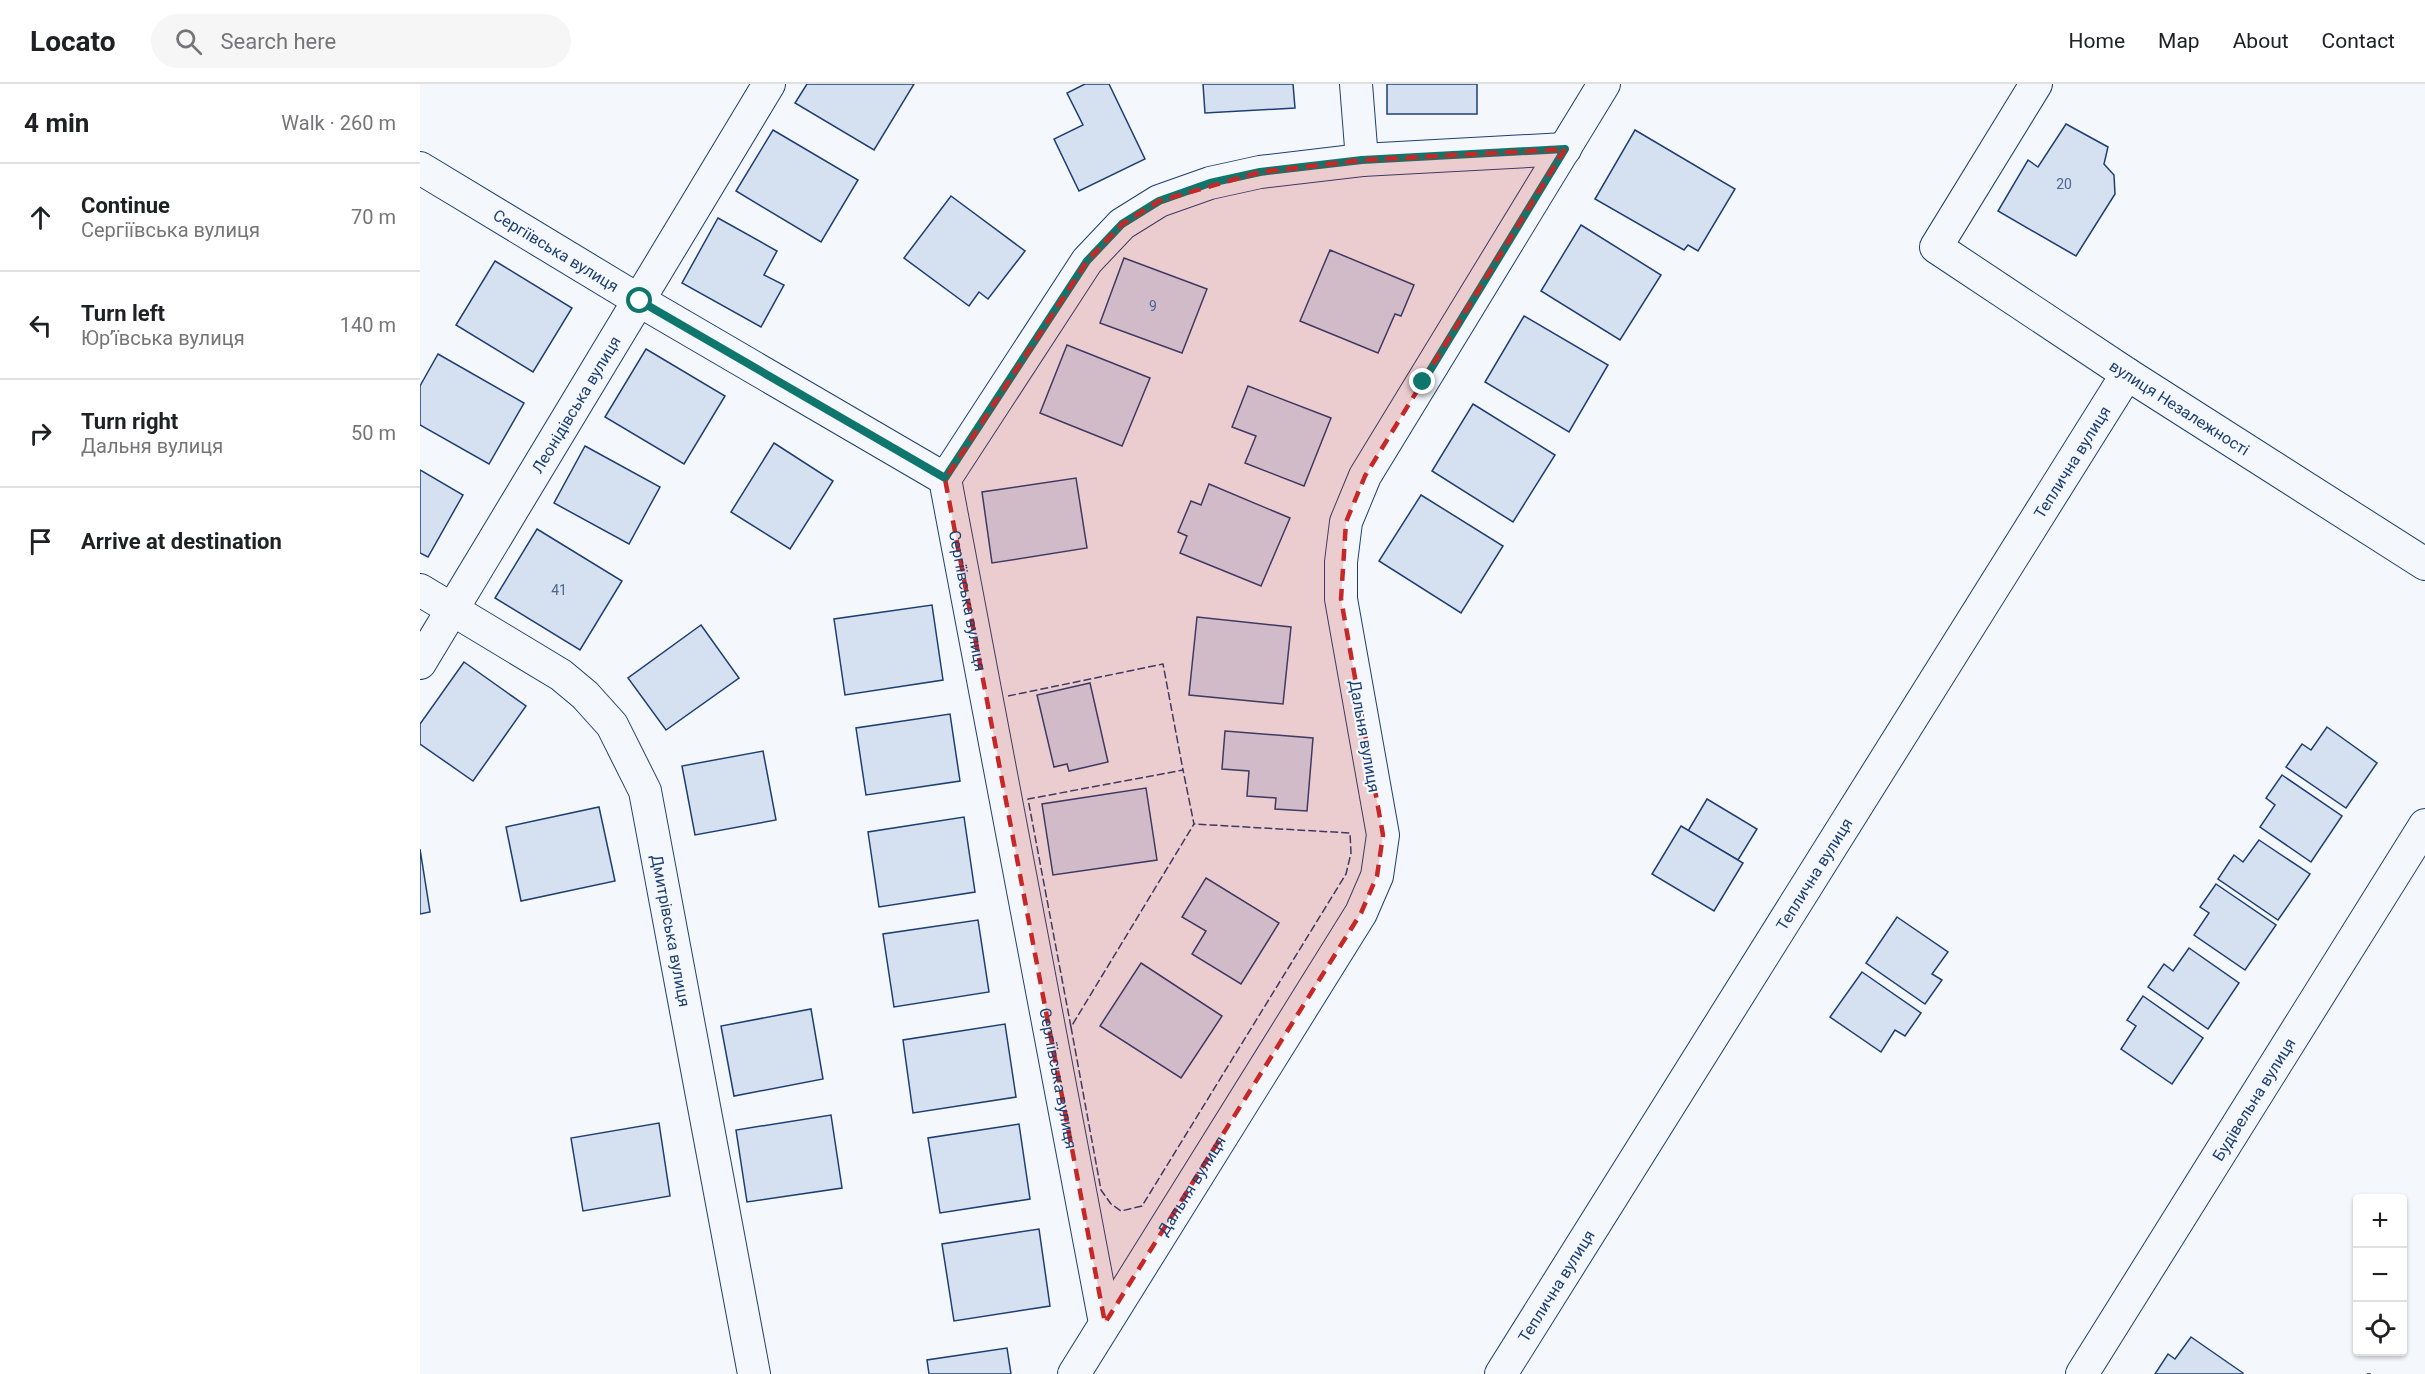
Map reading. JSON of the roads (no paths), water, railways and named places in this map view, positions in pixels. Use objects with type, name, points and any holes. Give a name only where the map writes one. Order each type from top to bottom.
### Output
[{"type":"street","name":"Леонідівська вулиця","points":[[420,663],[769,84]]},
{"type":"street","points":[[1356,84],[1362,160]]},
{"type":"street","name":"Дальня вулиця","points":[[1074,1374],[1361,913],[1377,876],[1383,835],[1341,599],[1341,562],[1346,522],[1365,476],[1605,84]]},
{"type":"street","name":"вулиця Незалежності","points":[[2036,84],[1936,248],[2127,374],[2425,564]]},
{"type":"street","points":[[945,478],[1087,261],[1122,224],[1159,201],[1210,183],[1260,172],[1362,160],[1565,149]]},
{"type":"street","name":"Сергіївська вулиця","points":[[420,168],[640,301],[945,478],[1105,1323]]},
{"type":"street","name":"Теплична вулиця","points":[[1502,1374],[2127,374]]},
{"type":"street","name":"Дмитрівська вулиця","points":[[420,590],[561,675],[585,695],[612,725],[645,791],[753,1374]]},
{"type":"street","name":"Будівельна вулиця","points":[[2082,1374],[2425,825]]}]
